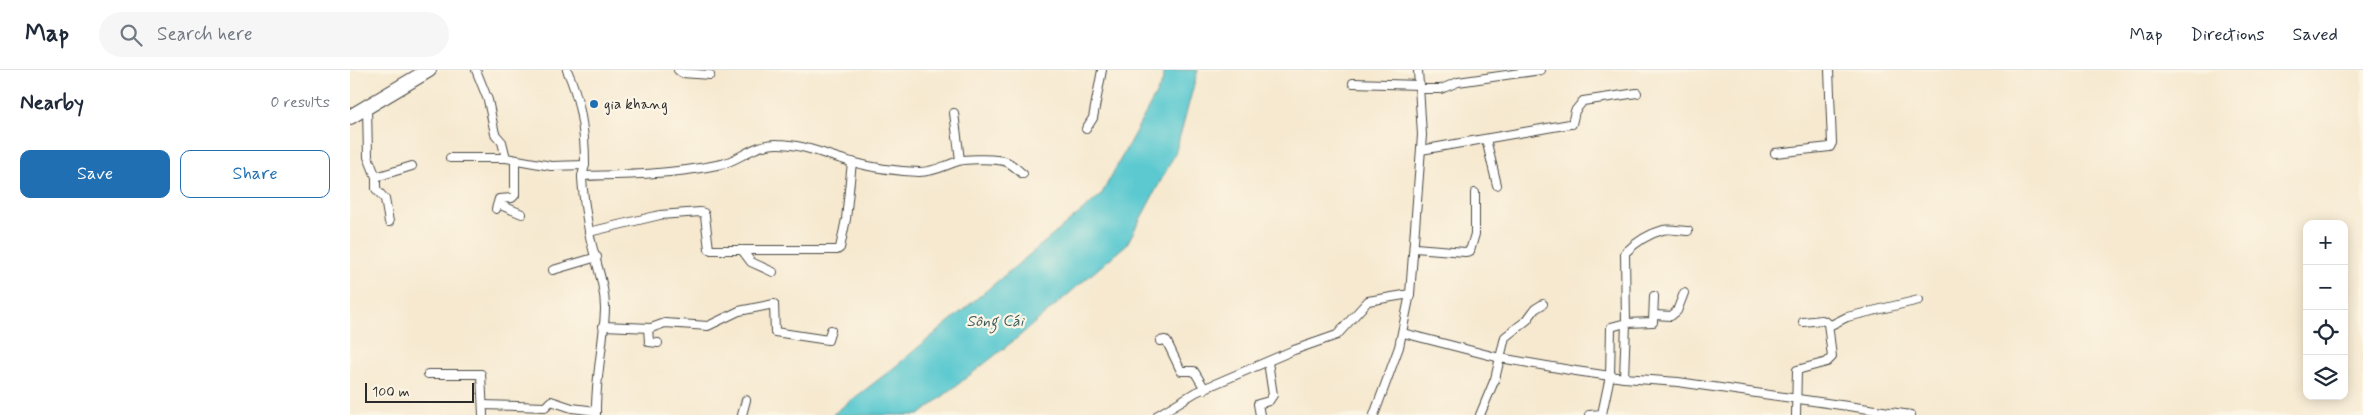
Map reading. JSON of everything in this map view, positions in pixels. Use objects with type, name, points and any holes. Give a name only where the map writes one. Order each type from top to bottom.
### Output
[{"type":"highway","points":[[350,108],[411,70]]},
{"type":"highway","points":[[350,118],[429,70]]},
{"type":"street","points":[[476,70],[488,100],[495,134],[502,142],[506,158]]},
{"type":"street","points":[[483,405],[544,407],[551,401],[596,413],[596,381],[604,302],[597,257],[589,232],[582,176],[585,165],[581,108],[567,70]]},
{"type":"street","points":[[678,70],[682,73],[710,75]]},
{"type":"street","points":[[1086,129],[1094,118],[1102,70]]},
{"type":"street","points":[[1374,415],[1403,333],[1410,294],[1421,150],[1418,70]]},
{"type":"street","points":[[1353,83],[1441,89],[1458,82],[1541,70]]},
{"type":"street","points":[[1775,153],[1830,148],[1832,143],[1829,70]]},
{"type":"street","points":[[1421,150],[1572,124],[1577,107],[1583,100],[1637,93]]},
{"type":"street","points":[[367,106],[368,157],[376,177],[376,189],[385,199],[388,222]]},
{"type":"street","points":[[954,113],[960,160]]},
{"type":"street","points":[[1486,139],[1497,185]]},
{"type":"street","points":[[582,176],[625,175],[700,168],[726,163],[766,145],[778,144],[802,148],[852,162],[920,172],[938,170],[960,160],[1002,160],[1023,174]]},
{"type":"street","points":[[450,158],[506,158],[551,166],[585,165]]},
{"type":"street","points":[[515,161],[515,195],[512,198],[500,198],[497,207],[522,214]]},
{"type":"street","points":[[589,232],[660,215],[700,212],[704,213],[705,216],[710,249],[837,250],[840,248],[846,219],[852,162]]},
{"type":"street","points":[[376,177],[412,166]]},
{"type":"street","points":[[1415,248],[1470,251],[1473,248],[1475,234],[1476,193]]},
{"type":"street","points":[[1624,378],[1626,324],[1625,253],[1648,234],[1658,234],[1665,230],[1688,231]]},
{"type":"street","points":[[742,250],[751,262],[773,272]]},
{"type":"street","points":[[553,270],[597,257]]},
{"type":"street","points":[[1655,315],[1671,316],[1677,311],[1684,293]]},
{"type":"street","points":[[1158,415],[1205,389],[1337,334],[1368,301],[1410,294]]},
{"type":"street","points":[[1589,415],[1602,414],[1610,376],[1611,327],[1653,322],[1655,315],[1654,296]]},
{"type":"street","points":[[1829,326],[1844,318],[1919,300]]},
{"type":"street","points":[[603,326],[648,328],[657,327],[664,323],[708,326],[739,311],[774,304],[775,332],[828,340],[831,330]]},
{"type":"street","points":[[1480,415],[1507,334],[1521,325],[1535,309],[1544,304]]},
{"type":"street","points":[[1796,415],[1797,370],[1831,360],[1829,326],[1825,320],[1803,322]]},
{"type":"street","points":[[648,328],[649,342],[658,343]]},
{"type":"street","points":[[1403,333],[1500,358],[1610,376],[1678,382],[1911,415]]},
{"type":"street","points":[[1160,341],[1165,340],[1167,342],[1181,371],[1194,371],[1205,389]]},
{"type":"street","points":[[1260,415],[1258,404],[1271,399],[1273,394],[1268,362]]},
{"type":"street","points":[[428,374],[482,374],[483,415]]},
{"type":"street","points":[[742,415],[746,400]]},
{"type":"water","name":"Sông Cái","points":[[1165,70],[1198,70],[1175,154],[1127,244],[1017,338],[919,415],[832,415],[891,370],[1101,195],[1162,83]]},
{"type":"place","name":"gia khang","points":[[594,104]]}]
